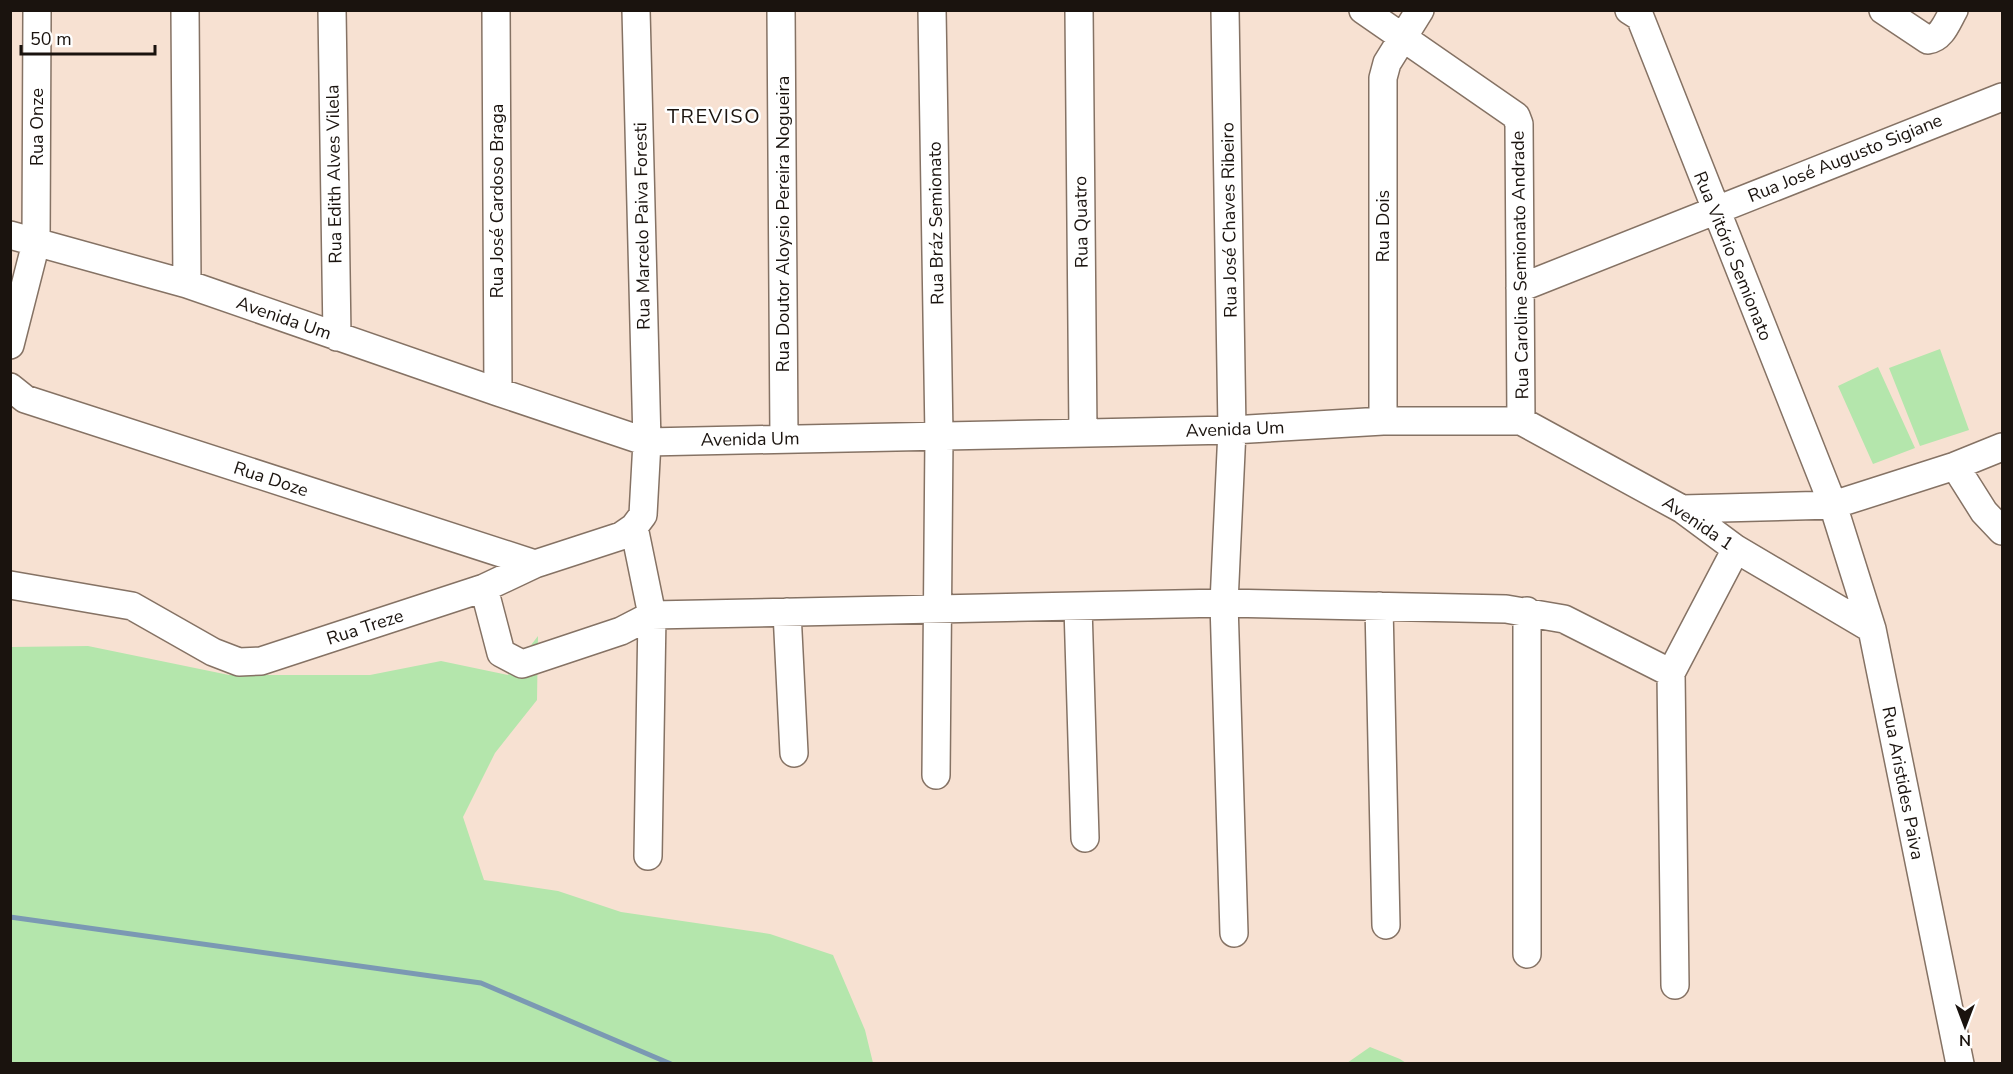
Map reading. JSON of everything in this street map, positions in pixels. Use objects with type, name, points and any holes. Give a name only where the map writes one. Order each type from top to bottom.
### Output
[{"type":"street","name":"Rua Onze","points":[[36,243],[37,10]]},
{"type":"street","points":[[184,10],[187,284]]},
{"type":"street","name":"Rua Edith Alves Vilela","points":[[332,10],[337,337]]},
{"type":"street","name":"Rua José Cardoso Braga","points":[[496,10],[498,392]]},
{"type":"street","name":"Rua Marcelo Paiva Foresti","points":[[636,10],[647,442]]},
{"type":"street","name":"Rua Doutor Aloysio Pereira Nogueira","points":[[781,10],[784,438]]},
{"type":"street","name":"Rua Bráz Semionato","points":[[932,10],[939,436],[936,775]]},
{"type":"street","name":"Rua Quatro","points":[[1079,10],[1083,433]]},
{"type":"street","name":"Rua José Chaves Ribeiro","points":[[1225,10],[1232,430],[1224,603],[1234,933]]},
{"type":"street","name":"Rua Caroline Semionato Andrade","points":[[1363,10],[1516,116],[1519,124],[1521,421]]},
{"type":"street","name":"Rua Dois","points":[[1383,421],[1383,78],[1387,63],[1420,10]]},
{"type":"street","points":[[1883,10],[1928,40],[1941,34],[1954,10]]},
{"type":"street","name":"Rua Vitório Semionato","points":[[1637,13],[1833,505]]},
{"type":"street","name":"Rua José Augusto Sigiane","points":[[1520,288],[2002,97]]},
{"type":"street","name":"Avenida Um","points":[[10,235],[187,284],[647,442],[1232,430],[1383,421],[1521,421]]},
{"type":"street","points":[[10,345],[36,243]]},
{"type":"street","name":"Rua Doze","points":[[10,387],[25,399],[535,564]]},
{"type":"street","name":"Avenida 1","points":[[1521,421],[1682,509],[1736,549],[1872,629]]},
{"type":"street","points":[[647,442],[643,515],[634,526],[652,615],[648,856]]},
{"type":"street","points":[[1682,509],[1833,505],[1955,466],[2002,447]]},
{"type":"street","points":[[1955,466],[1984,512],[2002,531]]},
{"type":"street","name":"Rua Aristides Paiva","points":[[1833,505],[1872,629],[1960,1064]]},
{"type":"street","name":"Rua Treze","points":[[10,585],[132,606],[213,652],[238,662],[261,661],[484,588],[535,564],[621,536],[634,526]]},
{"type":"street","points":[[1675,985],[1671,673],[1736,549]]},
{"type":"street","points":[[484,588],[501,653],[522,664],[621,631],[652,615],[1224,603],[1527,611],[1564,619],[1671,673]]},
{"type":"street","points":[[1379,606],[1386,925]]},
{"type":"street","points":[[1078,607],[1085,838]]},
{"type":"street","points":[[1527,611],[1527,954]]},
{"type":"street","points":[[788,612],[794,753]]},
{"type":"green space","points":[[1940,349],[1969,430],[1920,446],[1889,368]]},
{"type":"green space","points":[[1878,367],[1915,448],[1873,464],[1838,386]]},
{"type":"green space","points":[[538,636],[537,700],[495,753],[463,817],[484,880],[558,891],[621,912],[770,934],[833,955],[865,1030],[873,1063],[11,1064],[11,647],[88,646],[229,675],[370,675],[441,661],[508,675]]},
{"type":"green space","points":[[1370,1047],[1400,1059],[1406,1063],[1347,1063]]},
{"type":"waterway","points":[[10,917],[481,983],[671,1064]]},
{"type":"district","name":"TREVISO","points":[[714,116]]}]
